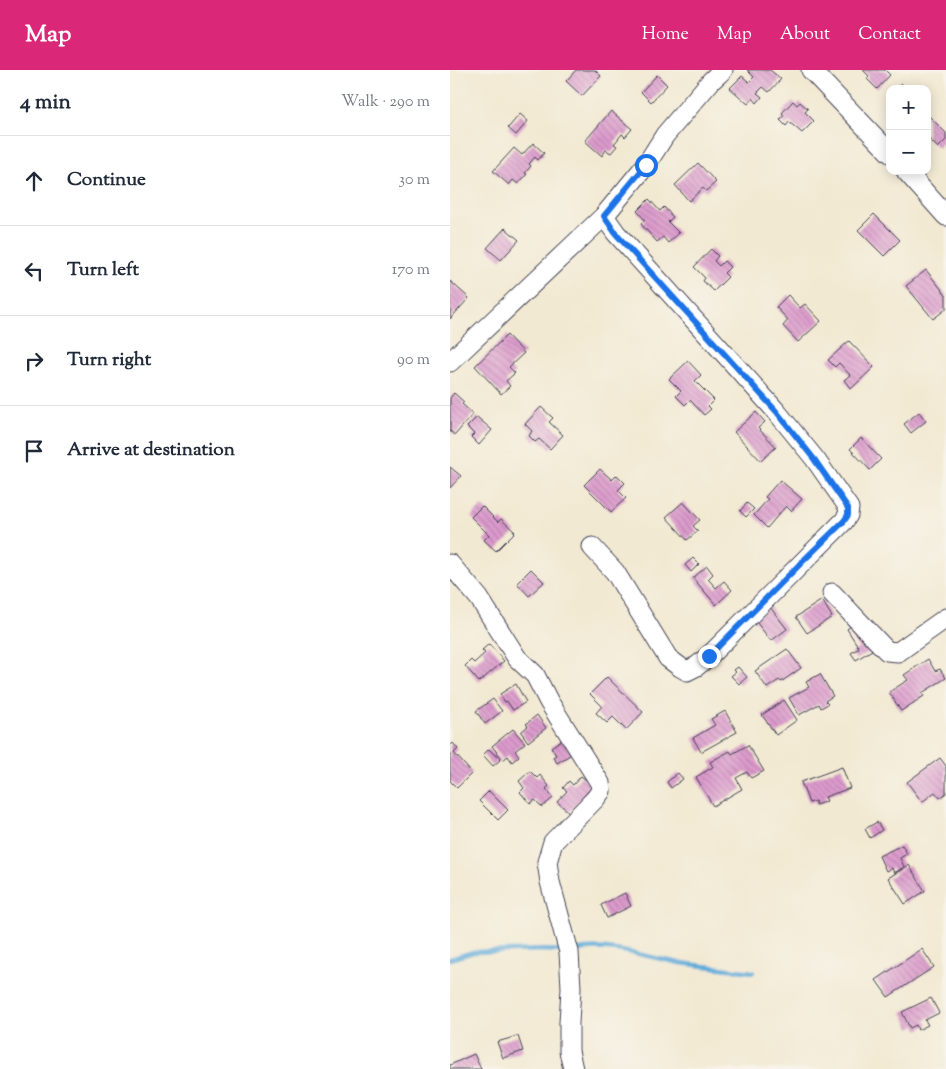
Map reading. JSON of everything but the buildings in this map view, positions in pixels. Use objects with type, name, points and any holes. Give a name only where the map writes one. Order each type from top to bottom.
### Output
[{"type":"street","points":[[450,362],[604,216],[646,165],[665,135],[711,81],[723,70]]},
{"type":"street","points":[[811,70],[886,149]]},
{"type":"street","points":[[910,175],[946,216]]},
{"type":"street","points":[[592,547],[615,572],[668,658],[687,671],[697,666],[709,656],[848,515],[848,508],[814,459],[776,411],[616,234],[604,216]]},
{"type":"street","points":[[450,564],[479,598],[517,658],[535,675],[549,702],[600,783],[601,791],[595,799],[553,842],[547,862],[550,882],[570,952],[569,1051],[573,1069]]},
{"type":"street","points":[[832,593],[887,651],[898,652],[946,618]]},
{"type":"waterway","points":[[574,951],[587,949],[614,950],[680,963],[753,972]]},
{"type":"waterway","points":[[450,959],[473,952],[564,951]]},
{"type":"route","points":[[646,165],[604,216],[616,234],[776,411],[814,459],[848,508],[848,515],[844,521],[709,656]]}]
